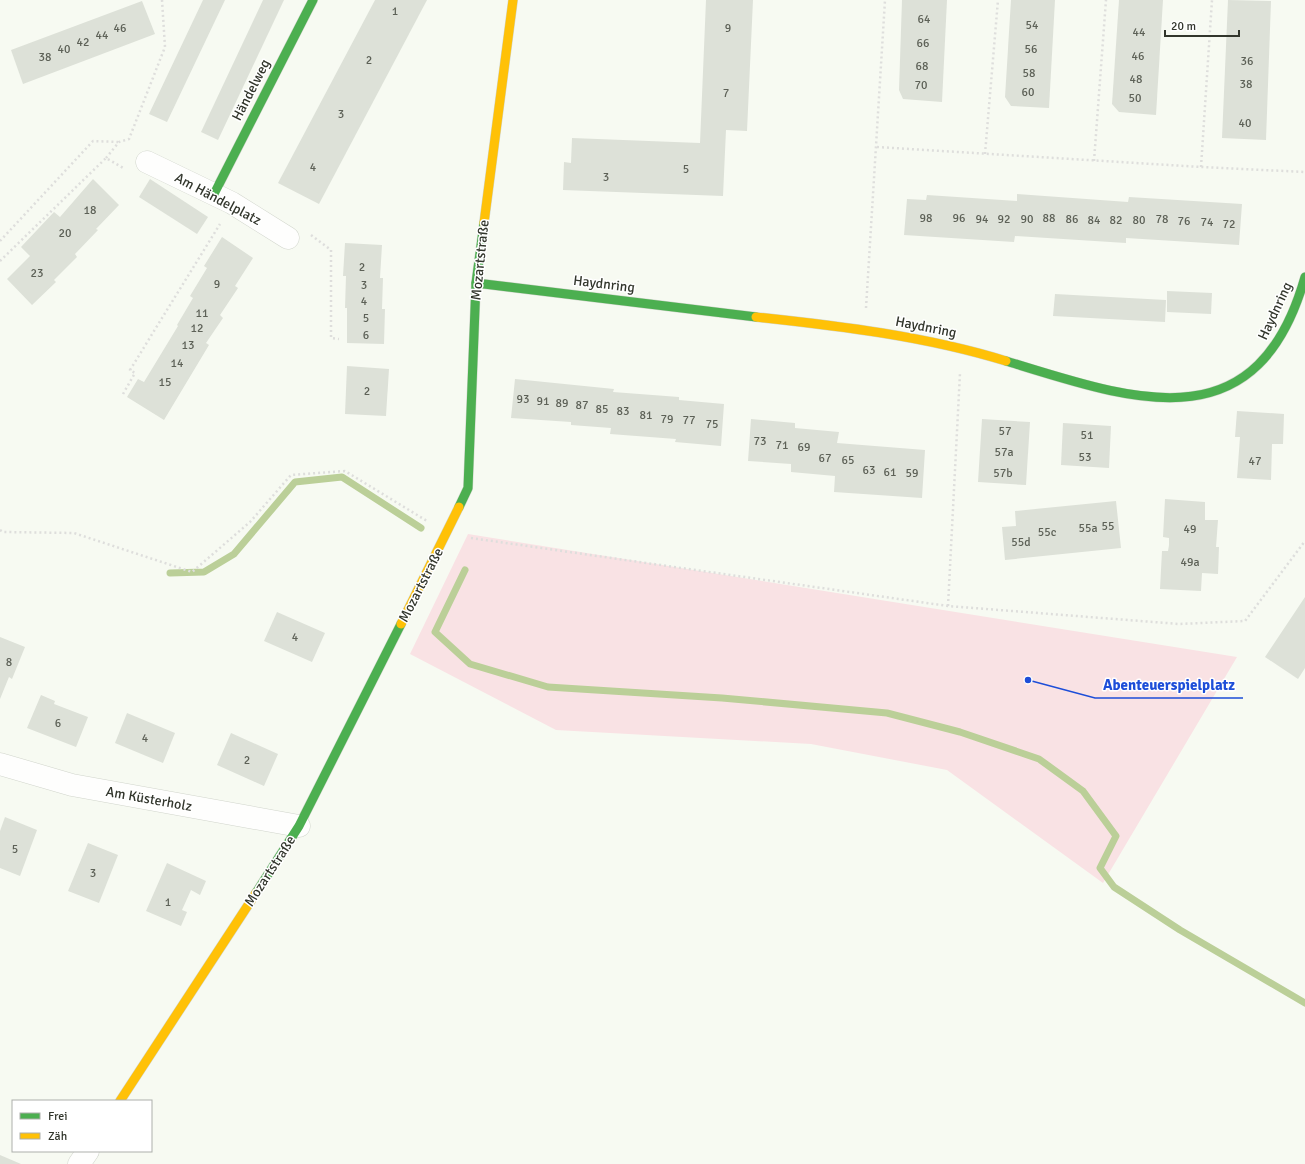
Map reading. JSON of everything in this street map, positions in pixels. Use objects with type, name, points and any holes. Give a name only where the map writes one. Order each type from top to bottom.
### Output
[{"type":"street","name":"Händelweg","points":[[223,198],[313,0]]},
{"type":"street","name":"Mozartstraße","points":[[121,1100],[299,826],[449,530],[468,488],[476,283],[513,0]]},
{"type":"street","name":"Am Händelplatz","points":[[147,162],[223,198],[288,238]]},
{"type":"street","name":"Haydnring","points":[[476,283],[865,330],[962,348],[1110,390],[1169,398],[1189,397],[1218,391],[1239,381],[1256,368],[1275,348],[1304,289]]},
{"type":"street","name":"Am Küsterholz","points":[[0,764],[72,785],[299,826]]},
{"type":"street","points":[[79,1164],[87,1152]]},
{"type":"path","points":[[0,240],[93,142],[119,142],[129,139],[165,47],[162,0]]},
{"type":"path","points":[[865,330],[885,0]]},
{"type":"path","points":[[985,154],[998,0]]},
{"type":"path","points":[[1094,161],[1106,0]]},
{"type":"path","points":[[1201,168],[1212,0]]},
{"type":"path","points":[[0,261],[106,158],[119,142]]},
{"type":"path","points":[[877,147],[1201,168],[1305,172]]},
{"type":"path","points":[[106,158],[139,177],[147,162]]},
{"type":"path","points":[[123,394],[135,373],[130,370],[223,198]]},
{"type":"path","points":[[288,238],[299,225],[331,250],[331,338],[339,339]]},
{"type":"path","points":[[948,606],[962,348]]},
{"type":"path","points":[[0,530],[3,532],[74,533],[192,572],[250,522],[291,475],[345,471],[429,522],[472,539],[948,606],[1179,624],[1245,621],[1305,542]]},
{"type":"shaded area","points":[[468,534],[1237,657],[1103,883],[947,770],[811,744],[556,730],[410,654]]},
{"type":"building","points":[[203,0],[225,0],[167,122],[149,114]]},
{"type":"building","points":[[263,0],[284,0],[218,140],[201,132]]},
{"type":"building","points":[[375,0],[427,0],[319,204],[278,183]]},
{"type":"building","points":[[706,0],[753,0],[747,131],[726,130],[723,196],[563,190],[564,162],[571,163],[572,138],[700,143]]},
{"type":"building","points":[[902,0],[947,0],[942,102],[903,99],[899,90]]},
{"type":"building","points":[[1011,0],[1055,0],[1049,108],[1011,106],[1005,97]]},
{"type":"building","points":[[1119,0],[1163,0],[1156,115],[1119,112],[1112,104]]},
{"type":"building","points":[[1228,0],[1271,1],[1266,140],[1222,138]]},
{"type":"building","points":[[142,1],[155,34],[23,84],[11,50]]},
{"type":"building","points":[[93,179],[119,205],[75,254],[77,257],[54,280],[56,282],[32,305],[7,279],[30,256],[21,247],[54,212],[60,217]]},
{"type":"building","points":[[150,179],[208,217],[197,234],[139,197]]},
{"type":"building","points":[[1017,194],[1128,202],[1129,197],[1242,204],[1239,245],[1126,238],[1126,243],[1015,236],[1014,242],[904,235],[907,199],[926,200],[927,195],[1017,201]]},
{"type":"building","points":[[222,237],[253,258],[235,286],[238,288],[220,315],[223,318],[206,343],[209,345],[164,420],[127,397],[138,379],[144,382],[178,326],[177,325],[193,298],[190,296],[207,268],[204,266]]},
{"type":"building","points":[[345,243],[382,245],[380,278],[383,278],[382,309],[385,309],[384,344],[347,343],[347,308],[345,308],[346,276],[343,276]]},
{"type":"building","points":[[1167,291],[1212,293],[1211,314],[1167,312]]},
{"type":"building","points":[[1055,294],[1166,300],[1165,322],[1053,316]]},
{"type":"building","points":[[347,366],[389,369],[386,416],[345,414]]},
{"type":"building","points":[[515,379],[614,389],[613,392],[679,397],[679,400],[724,404],[721,446],[675,442],[676,439],[610,434],[611,428],[571,425],[571,422],[511,418]]},
{"type":"building","points":[[1237,411],[1284,414],[1283,444],[1272,444],[1271,480],[1237,478],[1240,437],[1235,437]]},
{"type":"building","points":[[751,419],[795,423],[795,428],[839,432],[837,443],[925,450],[922,498],[834,492],[835,476],[791,472],[791,464],[748,461]]},
{"type":"building","points":[[982,419],[1030,422],[1026,485],[978,482]]},
{"type":"building","points":[[1063,423],[1111,426],[1109,468],[1061,465]]},
{"type":"building","points":[[1165,499],[1205,502],[1205,520],[1218,520],[1216,547],[1219,547],[1218,574],[1202,573],[1201,591],[1160,589],[1162,551],[1168,551],[1169,545],[1169,538],[1163,537]]},
{"type":"building","points":[[1116,501],[1121,548],[1005,560],[1002,527],[1016,526],[1015,511]]},
{"type":"building","points":[[1305,597],[1305,668],[1298,679],[1265,657]]},
{"type":"building","points":[[277,612],[325,633],[312,662],[264,641]]},
{"type":"building","points":[[0,637],[25,647],[12,679],[9,677],[0,699]]},
{"type":"building","points":[[41,695],[55,701],[54,704],[88,717],[76,747],[27,728]]},
{"type":"building","points":[[127,713],[175,733],[163,763],[115,743]]},
{"type":"building","points":[[231,733],[278,754],[264,786],[217,765]]},
{"type":"building","points":[[5,817],[37,830],[20,876],[0,868],[0,831]]},
{"type":"building","points":[[88,843],[118,855],[99,903],[68,891]]},
{"type":"building","points":[[167,863],[206,881],[200,895],[191,890],[182,910],[187,912],[181,926],[146,911]]},
{"type":"building","points":[[0,1155],[21,1164],[0,1164]]},
{"type":"waterway","points":[[170,573],[204,572],[234,554],[295,482],[342,477],[421,528]]},
{"type":"waterway","points":[[465,570],[435,632],[470,664],[548,687],[722,698],[887,713],[960,732],[1039,759],[1083,791],[1116,836],[1100,868],[1114,887],[1180,930],[1305,1003]]},
{"type":"traffic: fast","points":[[214,194],[313,0]]},
{"type":"traffic: fast","points":[[459,507],[468,488],[476,283],[484,223]]},
{"type":"traffic: fast","points":[[1006,361],[1053,376],[1100,388],[1144,396],[1185,397],[1223,388],[1256,367],[1284,331],[1305,277]]},
{"type":"traffic: fast","points":[[476,283],[756,317]]},
{"type":"traffic: fast","points":[[256,893],[299,826],[401,624]]},
{"type":"traffic: slow","points":[[484,223],[513,0]]},
{"type":"traffic: slow","points":[[756,317],[851,328],[913,338],[975,352],[1006,361]]},
{"type":"traffic: slow","points":[[401,624],[459,507]]},
{"type":"traffic: slow","points":[[121,1100],[256,893]]},
{"type":"place","name":"Abenteuerspielplatz","points":[[1028,680]]}]
